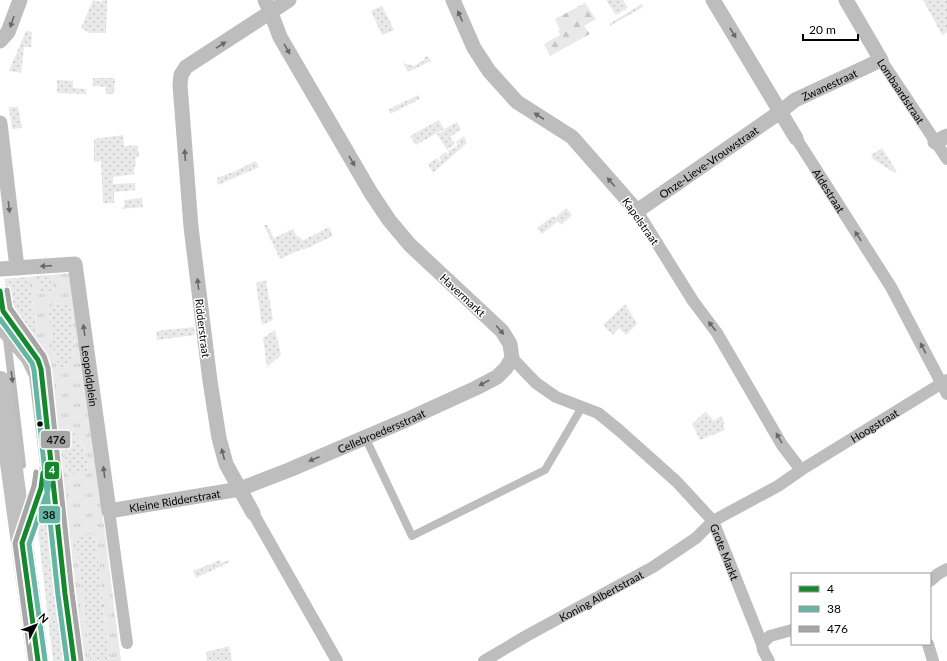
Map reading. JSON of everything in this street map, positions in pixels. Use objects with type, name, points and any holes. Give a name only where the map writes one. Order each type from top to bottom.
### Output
[{"type":"main road","points":[[0,382],[38,661]]},
{"type":"street","points":[[0,41],[8,32],[20,0]]},
{"type":"street","name":"Ridderstraat","points":[[289,0],[268,6],[186,68],[181,75],[180,85],[191,227],[210,381],[219,438],[226,464],[337,661]]},
{"type":"street","name":"Kapelstraat","points":[[452,0],[474,48],[489,71],[518,102],[572,137],[637,211],[693,301],[717,333],[782,445],[801,470]]},
{"type":"street","name":"Aldestraat","points":[[713,0],[796,138],[891,288],[944,381],[947,394]]},
{"type":"street","name":"Lombaardstraat","points":[[846,0],[880,60],[941,139],[947,160]]},
{"type":"street","name":"Havermarkt","points":[[268,6],[280,37],[371,193],[389,220],[410,245],[502,331],[510,344],[512,358],[536,383],[556,397],[598,413],[677,482],[713,521]]},
{"type":"street","name":"Zwanestraat","points":[[780,112],[795,100],[880,60]]},
{"type":"street","name":"Onze-Lieve-Vrouwstraat","points":[[637,211],[780,112]]},
{"type":"street","points":[[0,123],[4,168],[17,268],[0,269]]},
{"type":"street","name":"Leopoldplein","points":[[17,268],[74,264],[110,511],[127,643]]},
{"type":"street","name":"Cellebroedersstraat","points":[[240,489],[366,437],[497,377],[506,368],[512,358]]},
{"type":"street","name":"Hoogstraat","points":[[801,470],[944,381]]},
{"type":"street","name":"Grote Markt","points":[[769,661],[763,650],[762,644],[713,521],[778,486],[801,470]]},
{"type":"street","name":"Kleine Ridderstraat","points":[[110,511],[240,489]]},
{"type":"street","name":"Koning Albertstraat","points":[[484,661],[535,631],[653,567],[696,538],[713,521]]},
{"type":"street","points":[[931,580],[947,569]]},
{"type":"street","points":[[762,644],[770,636],[791,630]]},
{"type":"street","points":[[928,645],[934,661]]},
{"type":"lane","points":[[0,291],[3,311],[38,360],[41,369],[64,586],[74,661]]},
{"type":"lane","points":[[0,330],[26,360],[33,376],[44,465],[41,488],[22,543]]},
{"type":"lane","points":[[7,338],[29,522]]},
{"type":"lane","points":[[366,437],[412,536],[545,470],[582,407]]},
{"type":"green space","points":[[93,0],[101,2],[103,0],[107,0],[106,33],[90,33],[81,28]]},
{"type":"green space","points":[[606,0],[623,0],[628,8],[616,15]]},
{"type":"green space","points":[[923,0],[947,0],[947,32],[942,35]]},
{"type":"green space","points":[[585,3],[596,19],[584,26],[590,34],[550,56],[544,44],[560,35],[558,31],[560,30],[555,19]]},
{"type":"green space","points":[[642,4],[643,7],[610,26],[609,24]]},
{"type":"green space","points":[[382,6],[394,30],[382,35],[371,11]]},
{"type":"green space","points":[[26,31],[32,32],[31,47],[24,47],[21,73],[9,71]]},
{"type":"green space","points":[[428,56],[431,61],[408,72],[403,63],[414,66]]},
{"type":"green space","points":[[93,78],[115,78],[114,94],[106,94],[106,87],[93,86]]},
{"type":"green space","points":[[57,80],[73,81],[73,88],[86,89],[86,94],[57,93]]},
{"type":"green space","points":[[418,95],[420,99],[390,114],[389,109]]},
{"type":"green space","points":[[9,107],[18,107],[22,128],[12,129]]},
{"type":"green space","points":[[439,120],[444,129],[416,145],[410,136]]},
{"type":"green space","points":[[457,122],[461,129],[450,137],[455,144],[447,150],[437,134],[445,130],[444,129]]},
{"type":"green space","points":[[123,135],[124,146],[137,145],[139,157],[135,158],[136,166],[134,166],[134,174],[113,177],[113,184],[135,183],[135,190],[114,192],[114,203],[103,203],[101,161],[94,162],[94,139]]},
{"type":"green space","points":[[464,136],[467,143],[433,173],[428,164],[437,158],[440,162],[439,157],[446,152],[448,155],[448,151],[456,146],[458,148],[457,145],[461,142],[457,144],[456,142]]},
{"type":"green space","points":[[882,148],[897,172],[895,173],[873,159],[871,155]]},
{"type":"green space","points":[[256,161],[259,167],[218,185],[217,178]]},
{"type":"green space","points":[[142,198],[143,207],[121,209],[125,206],[124,200]]},
{"type":"green space","points":[[566,208],[572,215],[561,225],[558,221],[542,234],[537,228],[553,216],[555,218]]},
{"type":"green space","points":[[264,225],[267,225],[274,238],[293,229],[297,237],[299,236],[302,241],[329,227],[333,236],[280,259]]},
{"type":"green space","points":[[72,273],[121,661],[109,661],[96,542],[91,534],[79,534],[76,540],[90,661],[80,661],[43,366],[39,356],[30,342],[35,345],[39,342],[28,277],[4,279]],"holes":[[[51,275],[54,292],[40,294],[37,277]],[[57,303],[65,304],[70,307],[72,314],[75,349],[67,367],[61,368],[54,356],[48,310],[50,306]],[[72,430],[82,444],[86,454],[88,466],[87,472],[67,475],[63,438],[66,432]]]},
{"type":"green space","points":[[51,275],[54,292],[40,294],[36,276]]},
{"type":"green space","points":[[28,277],[39,342],[35,345],[30,342],[11,312],[4,279]]},
{"type":"green space","points":[[266,280],[273,320],[262,325],[256,283]]},
{"type":"green space","points":[[57,303],[65,304],[70,307],[75,349],[67,367],[61,368],[54,356],[48,310],[50,306]]},
{"type":"green space","points":[[625,304],[637,324],[626,335],[619,328],[613,335],[603,325]]},
{"type":"green space","points":[[194,327],[195,335],[157,340],[156,331]]},
{"type":"green space","points":[[275,330],[281,355],[267,367],[263,338]]},
{"type":"green space","points":[[705,412],[714,421],[721,416],[725,424],[723,425],[725,430],[700,440],[692,424]]},
{"type":"green space","points":[[69,430],[72,430],[84,450],[88,467],[87,473],[67,475],[63,438]]},
{"type":"green space","points":[[42,497],[48,497],[67,661],[53,661],[38,531]]},
{"type":"green space","points":[[79,534],[91,534],[96,542],[109,661],[90,661],[76,540]]},
{"type":"green space","points":[[220,560],[222,563],[229,560],[230,562],[196,578],[193,571]]},
{"type":"green space","points":[[229,646],[232,661],[207,661],[206,652]]},
{"type":"transit line","name":"476","points":[[7,290],[10,308],[44,356],[48,368],[72,593],[81,660]]},
{"type":"transit line","name":"4","points":[[0,291],[3,311],[38,360],[41,369],[65,594],[74,661]]},
{"type":"transit line","name":"38","points":[[0,319],[32,363],[34,370],[58,595],[67,661]]},
{"type":"transit line","name":"476","points":[[31,661],[15,543],[34,486],[36,472]]},
{"type":"transit line","name":"4","points":[[38,661],[22,543],[41,488],[43,473]]},
{"type":"transit line","name":"38","points":[[45,660],[29,544],[48,490],[50,474]]}]
